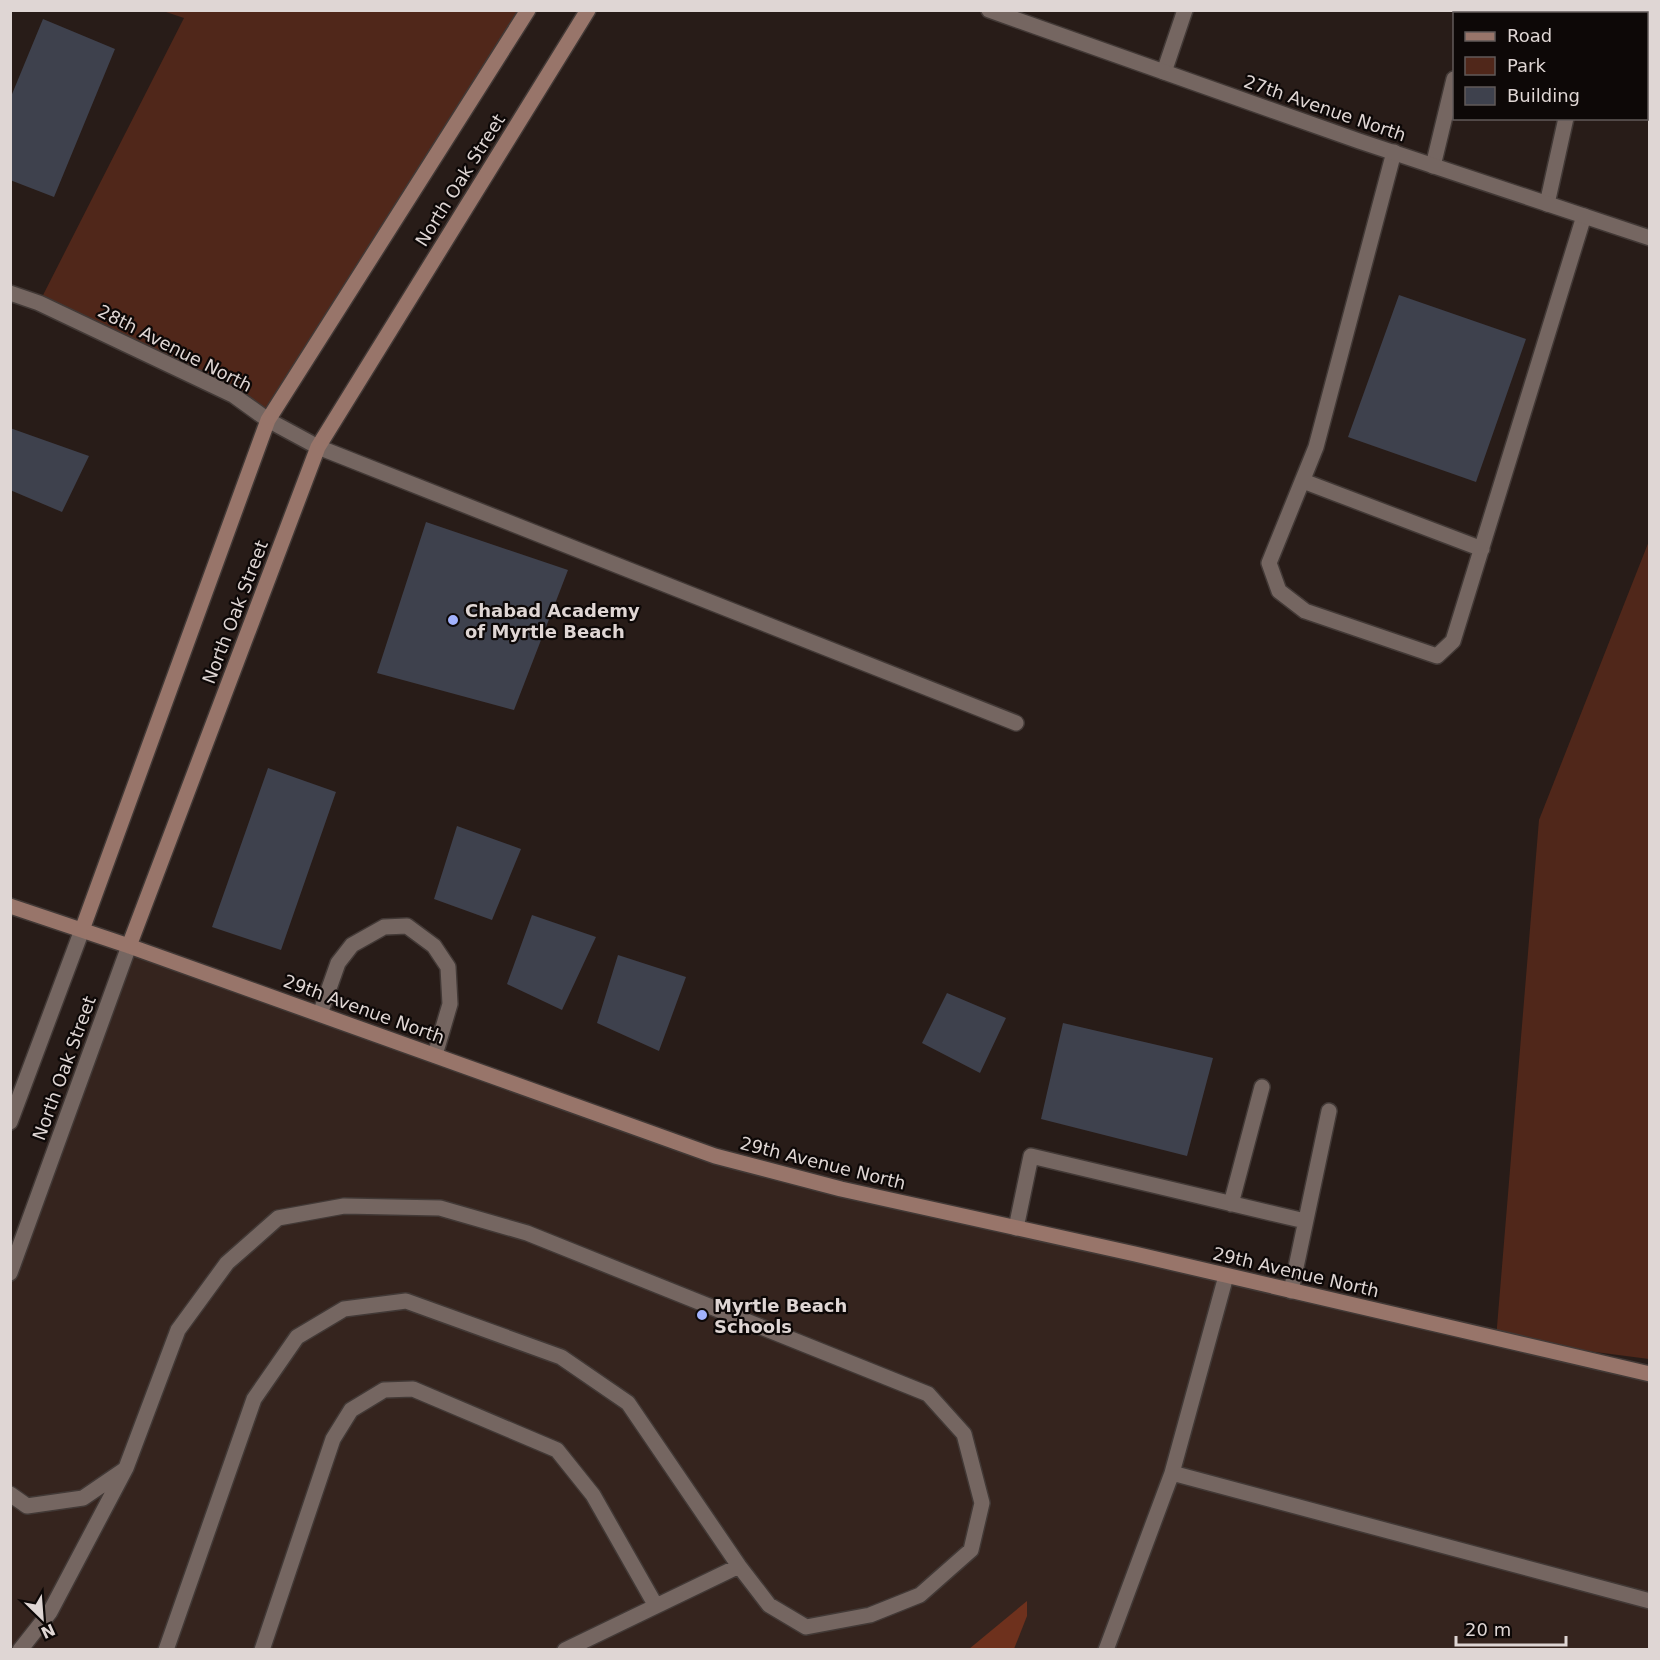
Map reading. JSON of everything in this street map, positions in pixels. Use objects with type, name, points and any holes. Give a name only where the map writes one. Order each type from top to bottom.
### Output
[{"type":"main road","name":"North Oak Street","points":[[82,930],[268,420],[528,10]]},
{"type":"main road","name":"North Oak Street","points":[[129,946],[318,447],[588,10]]},
{"type":"main road","name":"29th Avenue North","points":[[10,906],[129,946],[715,1156],[841,1189],[1650,1374]]},
{"type":"street","name":"27th Avenue North","points":[[989,10],[1433,166],[1650,238]]},
{"type":"street","points":[[1164,72],[1185,10]]},
{"type":"street","points":[[1433,166],[1453,87]]},
{"type":"street","points":[[1547,204],[1566,120]]},
{"type":"street","points":[[1394,152],[1316,447],[1269,563],[1279,591],[1305,611],[1437,656],[1453,641],[1584,216]]},
{"type":"street","name":"28th Avenue North","points":[[10,292],[39,303],[233,395],[268,420],[318,447],[1016,723]]},
{"type":"street","points":[[1303,481],[1482,549]]},
{"type":"street","points":[[320,1014],[338,963],[352,945],[384,927],[407,926],[434,946],[447,967],[450,1004],[435,1055]]},
{"type":"street","name":"North Oak Street","points":[[10,1122],[82,930]]},
{"type":"street","name":"North Oak Street","points":[[10,1273],[129,946]]},
{"type":"street","points":[[1230,1203],[1262,1087]]},
{"type":"street","points":[[1291,1291],[1329,1111]]},
{"type":"street","points":[[1016,1228],[1031,1156],[1305,1221]]},
{"type":"street","points":[[20,1650],[50,1612],[126,1468],[178,1330],[227,1263],[278,1218],[344,1206],[441,1208],[527,1233],[928,1394],[964,1434],[982,1503],[971,1550],[920,1595],[870,1615],[806,1627],[769,1605],[739,1566],[628,1403],[561,1357],[406,1301],[344,1309],[297,1337],[254,1399],[166,1650]]},
{"type":"street","points":[[1106,1650],[1172,1473],[1226,1276]]},
{"type":"street","points":[[262,1650],[333,1439],[351,1410],[384,1390],[413,1389],[557,1450],[593,1495],[656,1606]]},
{"type":"street","points":[[10,1494],[27,1506],[83,1498],[126,1468]]},
{"type":"street","points":[[1172,1473],[1650,1601]]},
{"type":"street","points":[[565,1650],[739,1566]]},
{"type":"shaded area","name":"Myrtle Beach Schools","points":[[129,946],[715,1156],[1649,1374],[1649,1649],[11,1649],[10,1273]]},
{"type":"shaded area","points":[[1027,1601],[1027,1616],[1014,1649],[969,1649]]},
{"type":"green space","points":[[163,11],[528,11],[268,420],[39,303],[184,18]]},
{"type":"green space","points":[[1649,541],[1649,1359],[1496,1339],[1539,820]]},
{"type":"building","points":[[43,19],[115,49],[54,197],[10,180],[10,99]]},
{"type":"building","points":[[1399,295],[1526,339],[1476,482],[1348,437]]},
{"type":"building","points":[[10,428],[89,456],[62,512],[10,490]]},
{"type":"building","points":[[426,522],[568,570],[514,710],[377,673]]},
{"type":"building","points":[[268,768],[336,792],[281,950],[212,927]]},
{"type":"building","points":[[457,826],[521,849],[492,920],[434,899]]},
{"type":"building","points":[[532,915],[596,937],[562,1010],[507,984]]},
{"type":"building","points":[[618,955],[686,977],[659,1051],[597,1023]]},
{"type":"building","points":[[947,993],[1006,1018],[980,1073],[922,1043]]},
{"type":"building","points":[[1063,1023],[1213,1058],[1187,1156],[1041,1119]]},
{"type":"place","name":"Chabad Academy of Myrtle Beach","points":[[453,620]]},
{"type":"place","name":"Myrtle Beach Schools","points":[[702,1315]]}]
